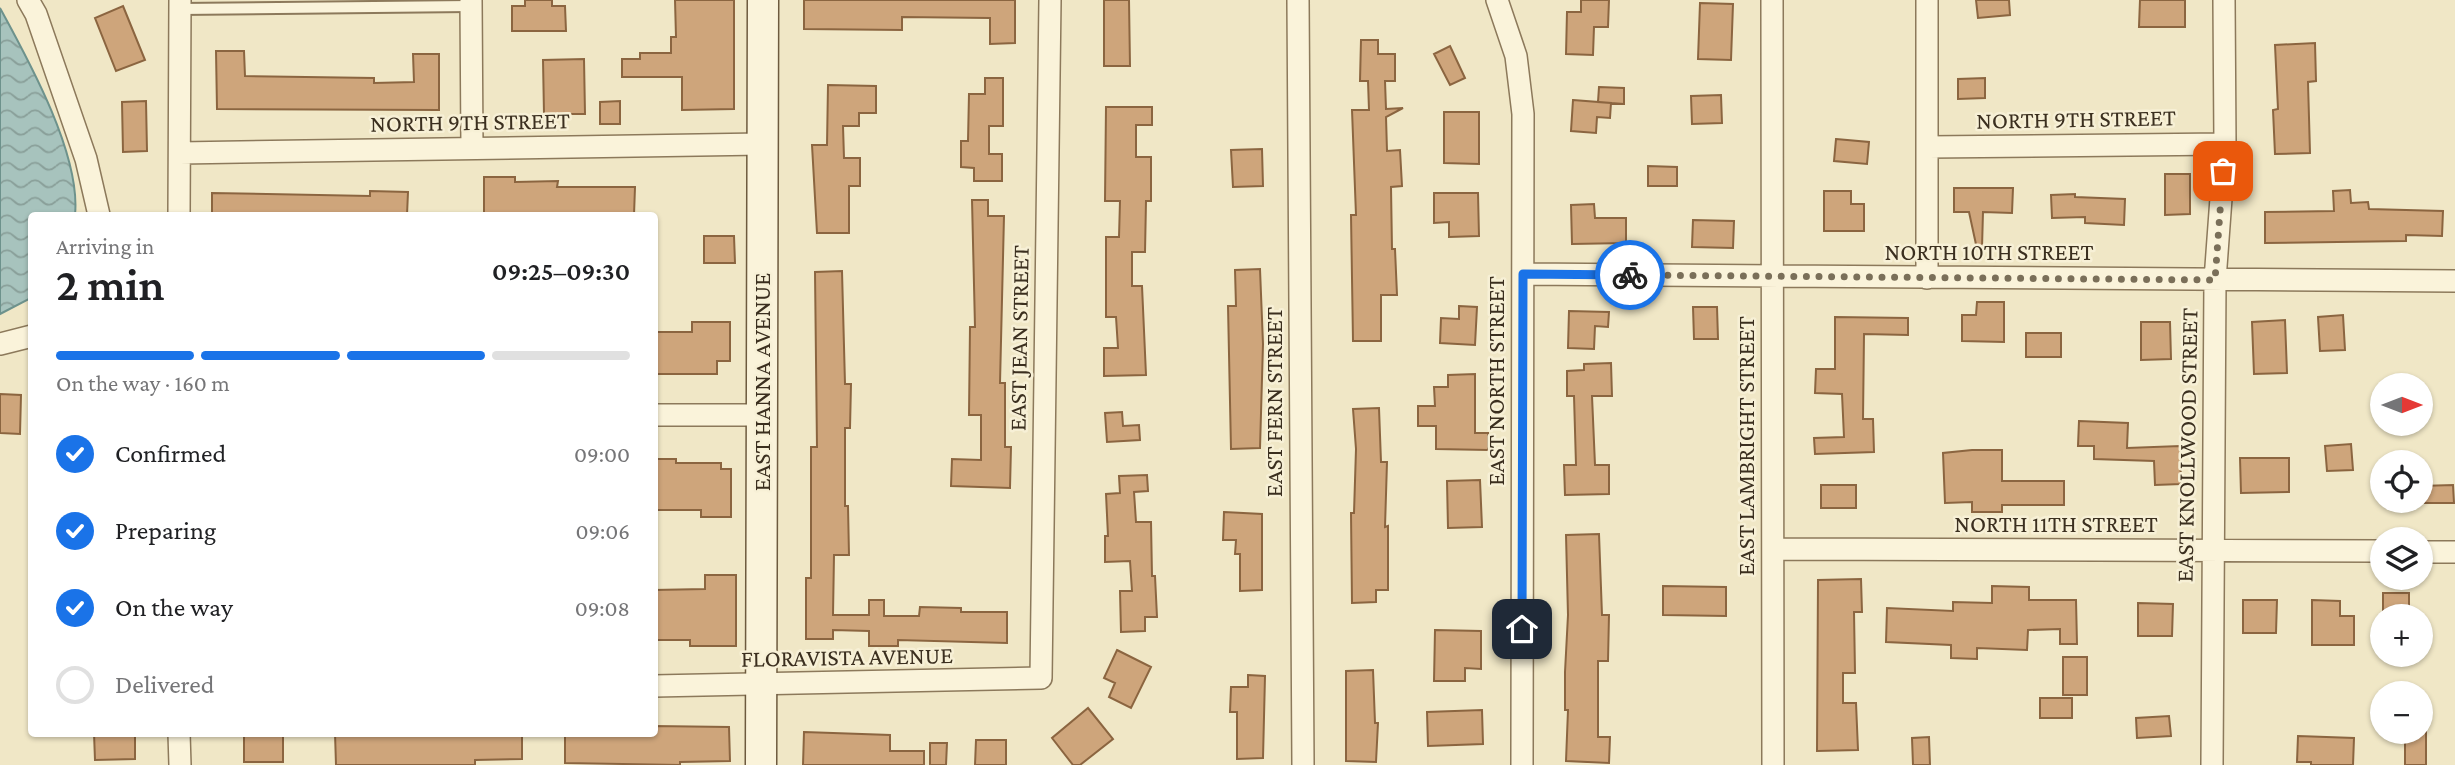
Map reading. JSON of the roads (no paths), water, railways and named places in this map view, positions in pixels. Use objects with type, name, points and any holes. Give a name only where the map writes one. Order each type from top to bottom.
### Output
[{"type":"street","points":[[28,0],[36,14],[86,159],[98,212]]},
{"type":"street","name":"EAST HANNA AVENUE","points":[[761,765],[763,0]]},
{"type":"street","name":"EAST JEAN STREET","points":[[1041,678],[1050,0]]},
{"type":"street","name":"EAST FERN STREET","points":[[1298,0],[1303,765]]},
{"type":"street","name":"EAST NORTH STREET","points":[[1497,0],[1516,56],[1523,114],[1522,765]]},
{"type":"street","name":"EAST LAMBRIGHT STREET","points":[[1772,0],[1773,765]]},
{"type":"street","points":[[1927,0],[1927,278]]},
{"type":"street","name":"EAST KNOLLWOOD STREET","points":[[2212,765],[2215,280],[2225,144],[2224,0]]},
{"type":"street","points":[[470,3],[472,148]]},
{"type":"street","points":[[179,212],[180,4]]},
{"type":"street","name":"NORTH 9TH STREET","points":[[180,153],[762,144]]},
{"type":"street","name":"NORTH 9TH STREET","points":[[1928,147],[2225,144]]},
{"type":"street","name":"NORTH 10TH STREET","points":[[1523,274],[2455,281]]},
{"type":"street","points":[[0,344],[28,337]]},
{"type":"street","points":[[658,415],[762,415]]},
{"type":"street","name":"NORTH 11TH STREET","points":[[1773,550],[2370,551]]},
{"type":"street","points":[[2433,551],[2455,552]]},
{"type":"street","name":"FLORAVISTA AVENUE","points":[[658,686],[761,686],[1041,678]]},
{"type":"street","points":[[179,737],[180,765]]},
{"type":"lane","points":[[180,4],[470,3]]},
{"type":"water","points":[[0,8],[38,81],[62,137],[75,191],[75,212],[28,212],[28,300],[0,314]]}]
